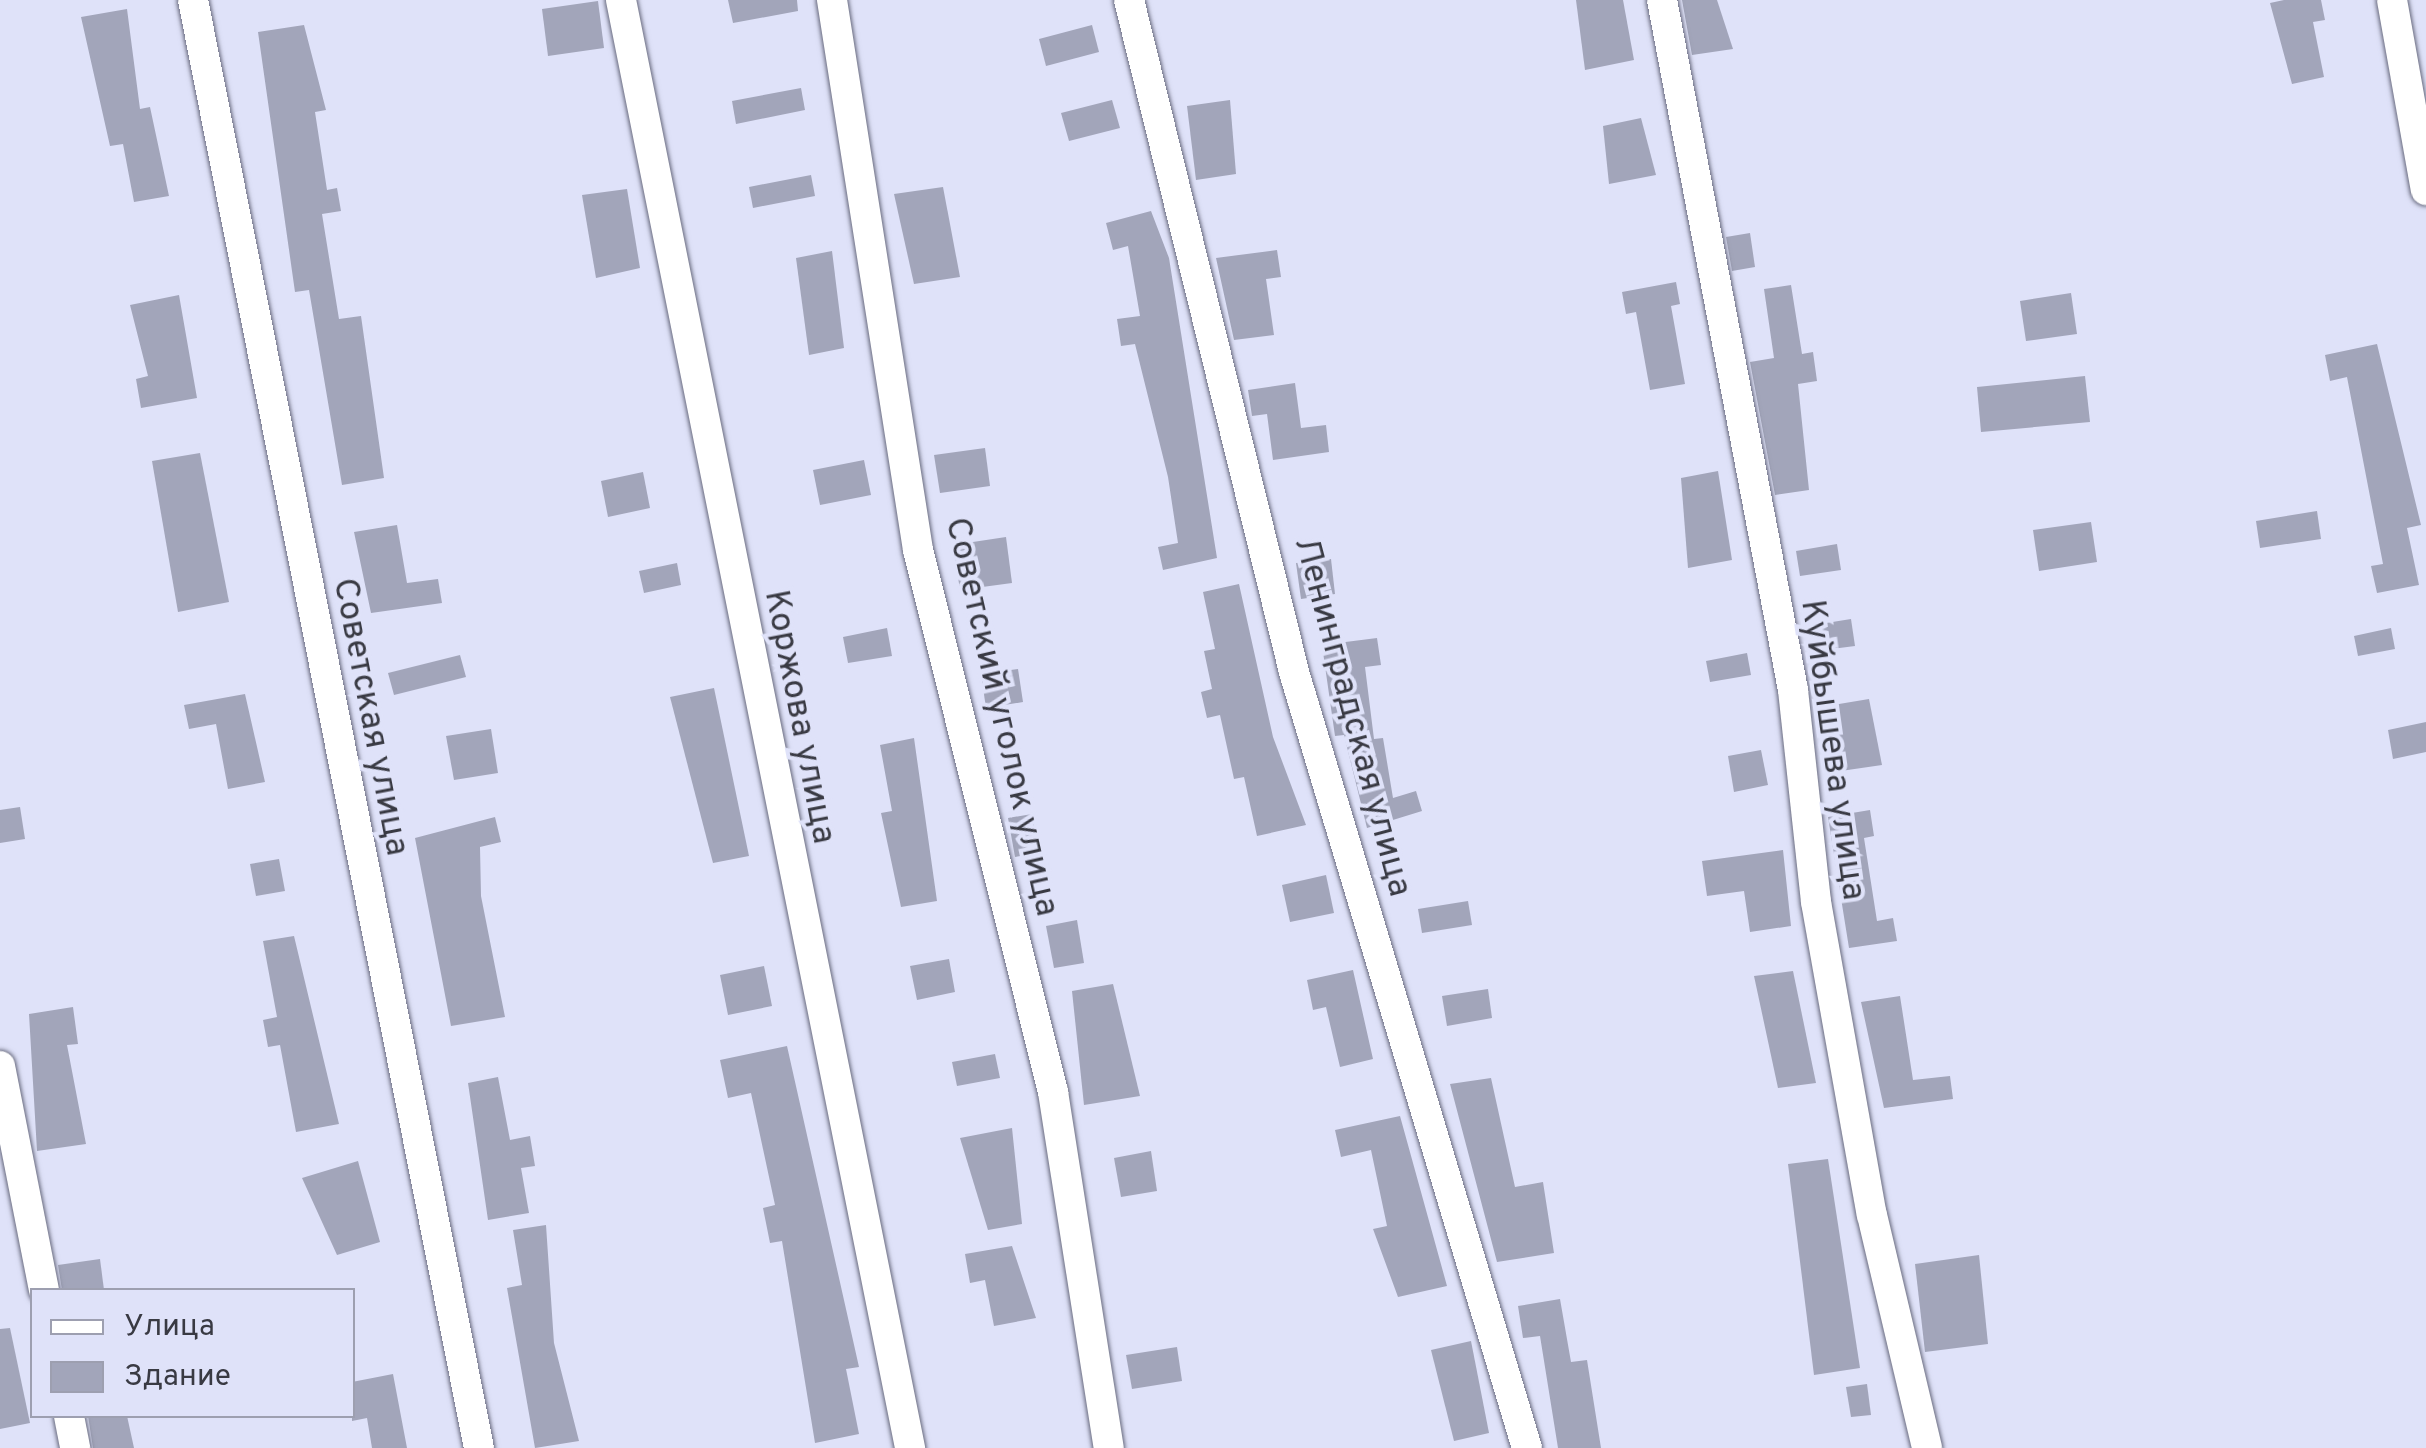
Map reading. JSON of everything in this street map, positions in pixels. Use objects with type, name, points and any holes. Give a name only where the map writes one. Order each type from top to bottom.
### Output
[{"type":"street","name":"Советская улица","points":[[193,0],[478,1448]]},
{"type":"street","name":"Коржова улица","points":[[621,0],[910,1448]]},
{"type":"street","name":"Советский уголок улица","points":[[832,0],[918,550],[1054,1092],[1109,1448]]},
{"type":"street","name":"Ленинградская улица","points":[[1129,0],[1294,672],[1527,1448]]},
{"type":"street","name":"Куйбышева улица","points":[[1662,0],[1793,690],[1816,902],[1872,1215],[1927,1448]]},
{"type":"street","points":[[2392,0],[2426,190]]},
{"type":"street","points":[[0,1066],[44,1288]]},
{"type":"street","points":[[69,1418],[75,1448]]},
{"type":"building","points":[[728,0],[797,0],[798,11],[733,23]]},
{"type":"building","points":[[1576,0],[1623,0],[1634,60],[1585,70]]},
{"type":"building","points":[[1682,0],[1717,0],[1733,49],[1692,55]]},
{"type":"building","points":[[2321,0],[2325,20],[2313,22],[2324,77],[2292,84],[2270,3]]},
{"type":"building","points":[[598,1],[604,48],[548,56],[542,9]]},
{"type":"building","points":[[127,9],[140,109],[150,107],[169,196],[134,202],[123,144],[110,146],[81,17]]},
{"type":"building","points":[[304,25],[326,110],[315,112],[327,190],[337,188],[341,211],[322,214],[339,319],[361,316],[384,478],[342,485],[309,290],[295,292],[258,32]]},
{"type":"building","points":[[1092,25],[1099,52],[1046,66],[1039,39]]},
{"type":"building","points":[[801,88],[805,110],[736,124],[732,101]]},
{"type":"building","points":[[1112,100],[1120,128],[1069,141],[1061,113]]},
{"type":"building","points":[[1230,100],[1236,174],[1196,180],[1187,106]]},
{"type":"building","points":[[1641,118],[1656,175],[1609,184],[1603,126]]},
{"type":"building","points":[[811,175],[815,196],[753,208],[749,187]]},
{"type":"building","points":[[943,187],[960,277],[914,284],[894,194]]},
{"type":"building","points":[[627,189],[640,268],[596,278],[582,195]]},
{"type":"building","points":[[1151,211],[1169,258],[1217,558],[1163,570],[1158,547],[1178,543],[1168,477],[1135,344],[1121,346],[1117,319],[1140,316],[1128,246],[1113,250],[1106,223]]},
{"type":"building","points":[[1750,233],[1755,267],[1732,271],[1726,237]]},
{"type":"building","points":[[1277,250],[1281,277],[1266,279],[1274,335],[1234,340],[1216,258]]},
{"type":"building","points":[[832,251],[844,348],[809,355],[796,258]]},
{"type":"building","points":[[1676,282],[1680,304],[1671,306],[1685,384],[1650,390],[1636,312],[1626,314],[1622,292]]},
{"type":"building","points":[[1791,285],[1802,354],[1813,352],[1817,381],[1798,384],[1809,490],[1775,495],[1750,362],[1774,358],[1764,289]]},
{"type":"building","points":[[2071,293],[2077,334],[2026,341],[2020,301]]},
{"type":"building","points":[[179,295],[197,398],[141,408],[136,379],[148,376],[130,305]]},
{"type":"building","points":[[2377,344],[2421,525],[2407,528],[2419,585],[2377,593],[2371,566],[2383,564],[2347,377],[2330,381],[2325,355]]},
{"type":"building","points":[[2085,376],[2090,422],[1981,432],[1977,387]]},
{"type":"building","points":[[1295,383],[1301,428],[1326,425],[1329,452],[1273,460],[1267,414],[1252,416],[1248,390]]},
{"type":"building","points":[[985,448],[990,486],[940,493],[934,455]]},
{"type":"building","points":[[200,453],[229,602],[178,612],[152,461]]},
{"type":"building","points":[[864,460],[871,495],[820,505],[813,470]]},
{"type":"building","points":[[1718,471],[1732,560],[1688,568],[1681,478]]},
{"type":"building","points":[[643,472],[650,508],[608,517],[601,481]]},
{"type":"building","points":[[2317,511],[2321,539],[2260,548],[2256,521]]},
{"type":"building","points":[[2091,522],[2097,562],[2039,571],[2033,530]]},
{"type":"building","points":[[397,525],[407,583],[438,579],[442,603],[371,613],[354,532]]},
{"type":"building","points":[[1006,537],[1012,583],[960,590],[953,545]]},
{"type":"building","points":[[1837,544],[1841,570],[1800,576],[1796,551]]},
{"type":"building","points":[[1331,559],[1335,594],[1301,599],[1296,563]]},
{"type":"building","points":[[677,563],[681,585],[644,593],[639,571]]},
{"type":"building","points":[[1239,584],[1273,737],[1306,825],[1257,836],[1244,777],[1234,779],[1220,715],[1207,718],[1201,692],[1212,689],[1204,651],[1215,649],[1203,592]]},
{"type":"building","points":[[1851,619],[1855,646],[1824,650],[1820,624]]},
{"type":"building","points":[[887,628],[892,656],[848,663],[843,637]]},
{"type":"building","points":[[2391,628],[2395,649],[2358,656],[2354,636]]},
{"type":"building","points":[[1377,638],[1381,665],[1365,667],[1374,739],[1383,738],[1393,798],[1416,791],[1422,811],[1367,828],[1344,735],[1335,736],[1322,645]]},
{"type":"building","points":[[1747,653],[1751,675],[1710,682],[1706,661]]},
{"type":"building","points":[[460,655],[466,677],[394,695],[388,673]]},
{"type":"building","points":[[1018,669],[1023,702],[986,708],[981,674]]},
{"type":"building","points":[[714,688],[749,856],[713,863],[670,697]]},
{"type":"building","points":[[245,694],[265,782],[228,789],[216,724],[189,729],[184,705]]},
{"type":"building","points":[[1869,699],[1882,765],[1827,773],[1821,707]]},
{"type":"building","points":[[2426,722],[2426,752],[2393,759],[2388,730]]},
{"type":"building","points":[[491,729],[498,773],[454,780],[446,736]]},
{"type":"building","points":[[914,738],[937,901],[901,907],[881,813],[892,811],[880,745]]},
{"type":"building","points":[[1761,750],[1768,785],[1734,792],[1728,756]]},
{"type":"building","points":[[20,807],[25,839],[0,843],[0,810]]},
{"type":"building","points":[[1870,810],[1874,836],[1864,838],[1877,921],[1893,918],[1897,941],[1849,948],[1828,817]]},
{"type":"building","points":[[1032,814],[1039,853],[1015,857],[1008,818]]},
{"type":"building","points":[[495,817],[501,842],[480,847],[481,896],[505,1017],[451,1026],[415,838]]},
{"type":"building","points":[[1783,850],[1791,926],[1750,932],[1744,891],[1707,896],[1702,861]]},
{"type":"building","points":[[279,859],[285,891],[256,896],[250,864]]},
{"type":"building","points":[[1326,875],[1334,913],[1290,922],[1282,885]]},
{"type":"building","points":[[1468,901],[1472,925],[1422,933],[1418,909]]},
{"type":"building","points":[[1077,920],[1084,963],[1054,968],[1046,926]]},
{"type":"building","points":[[294,936],[339,1124],[296,1132],[280,1045],[268,1047],[263,1020],[277,1017],[263,941]]},
{"type":"building","points":[[949,959],[955,992],[917,1000],[910,966]]},
{"type":"building","points":[[764,966],[772,1006],[728,1015],[720,975]]},
{"type":"building","points":[[1353,970],[1373,1059],[1340,1067],[1326,1007],[1313,1010],[1307,980]]},
{"type":"building","points":[[1793,971],[1816,1083],[1778,1088],[1754,976]]},
{"type":"building","points":[[1113,984],[1140,1096],[1084,1105],[1072,991]]},
{"type":"building","points":[[1488,989],[1492,1018],[1447,1026],[1442,996]]},
{"type":"building","points":[[1900,996],[1913,1080],[1950,1076],[1953,1099],[1884,1108],[1861,1002]]},
{"type":"building","points":[[73,1007],[78,1044],[67,1045],[86,1144],[37,1151],[29,1014]]},
{"type":"building","points":[[787,1046],[859,1367],[846,1369],[859,1434],[815,1443],[782,1241],[770,1243],[763,1208],[775,1205],[751,1093],[728,1098],[720,1060]]},
{"type":"building","points":[[995,1054],[1000,1078],[957,1086],[952,1062]]},
{"type":"building","points":[[498,1077],[510,1140],[530,1136],[535,1166],[521,1168],[529,1213],[488,1220],[468,1083]]},
{"type":"building","points":[[1491,1078],[1515,1187],[1543,1182],[1554,1253],[1497,1262],[1450,1084]]},
{"type":"building","points":[[1400,1116],[1447,1286],[1398,1297],[1373,1229],[1387,1226],[1371,1150],[1341,1157],[1335,1130]]},
{"type":"building","points":[[1012,1128],[1022,1224],[988,1230],[960,1138]]},
{"type":"building","points":[[1151,1151],[1157,1191],[1121,1197],[1114,1158]]},
{"type":"building","points":[[1828,1159],[1860,1368],[1814,1375],[1788,1164]]},
{"type":"building","points":[[358,1161],[380,1242],[337,1255],[302,1178]]},
{"type":"building","points":[[546,1225],[554,1343],[579,1441],[535,1448],[507,1288],[522,1285],[513,1230]]},
{"type":"building","points":[[1012,1246],[1036,1318],[994,1326],[985,1280],[970,1283],[965,1254]]},
{"type":"building","points":[[1979,1255],[1988,1344],[1925,1352],[1915,1264]]},
{"type":"building","points":[[100,1259],[104,1288],[62,1288],[58,1265]]},
{"type":"building","points":[[1560,1299],[1571,1362],[1587,1360],[1601,1448],[1558,1448],[1540,1336],[1523,1338],[1518,1306]]},
{"type":"building","points":[[10,1328],[30,1423],[0,1429],[0,1329]]},
{"type":"building","points":[[1471,1341],[1489,1433],[1454,1441],[1431,1350]]},
{"type":"building","points":[[1177,1347],[1182,1381],[1132,1389],[1126,1355]]},
{"type":"building","points":[[393,1374],[407,1448],[372,1448],[367,1418],[352,1421],[355,1381]]},
{"type":"building","points":[[1867,1384],[1871,1415],[1851,1417],[1846,1387]]},
{"type":"building","points":[[88,1418],[127,1418],[134,1448],[93,1448]]}]
